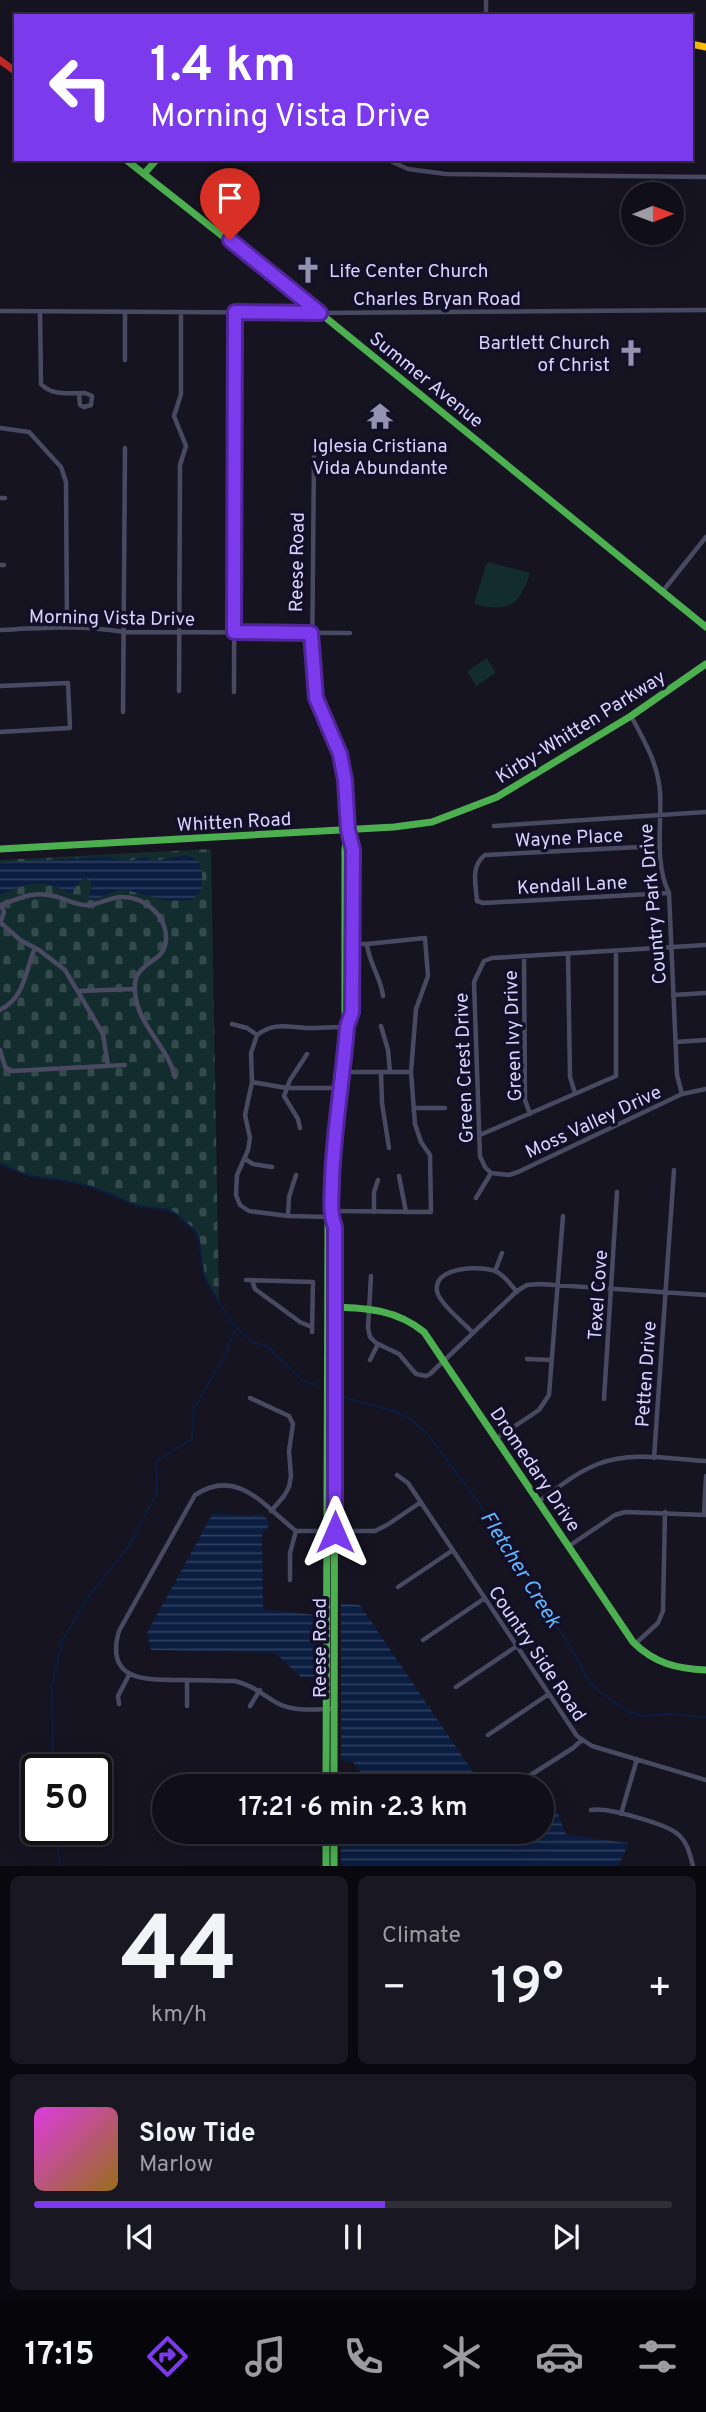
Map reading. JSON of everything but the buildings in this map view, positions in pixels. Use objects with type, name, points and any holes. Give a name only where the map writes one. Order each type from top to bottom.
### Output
[{"type":"main road","name":"Summer Avenue","points":[[128,161],[320,313],[706,627]]},
{"type":"main road","points":[[144,174],[155,161]]},
{"type":"main road","name":"Kirby-Whitten Parkway","points":[[468,810],[497,797],[631,716],[706,664]]},
{"type":"main road","name":"Whitten Road","points":[[0,849],[348,830],[432,822],[468,810]]},
{"type":"main road","name":"Reese Road","points":[[328,1774],[332,1307],[328,1225],[331,1214],[333,1147],[347,1027],[345,1013],[349,944],[345,849],[348,830]]},
{"type":"main road","name":"Dromedary Drive","points":[[332,1307],[393,1313],[410,1321],[428,1336],[635,1644],[665,1664],[684,1669],[706,1670]]},
{"type":"main road","name":"Reese Road","points":[[330,1709],[333,1774]]},
{"type":"main road","points":[[327,1844],[327,1866]]},
{"type":"main road","points":[[334,1844],[334,1866]]},
{"type":"street","points":[[390,161],[408,169],[446,174],[706,177]]},
{"type":"street","name":"Charles Bryan Road","points":[[0,311],[320,313],[706,310]]},
{"type":"street","points":[[40,312],[41,384],[54,392],[79,393]]},
{"type":"street","points":[[234,692],[235,312]]},
{"type":"street","points":[[125,313],[125,360]]},
{"type":"street","points":[[179,691],[180,465],[186,446],[174,416],[181,394],[181,313]]},
{"type":"street","points":[[0,428],[30,432],[61,467],[66,482],[67,626]]},
{"type":"street","points":[[123,712],[125,448]]},
{"type":"street","name":"Reese Road","points":[[313,457],[311,633],[316,698],[340,754],[345,780],[348,830]]},
{"type":"street","points":[[662,591],[706,537]]},
{"type":"street","name":"Morning Vista Drive","points":[[0,630],[67,626],[123,632],[350,633]]},
{"type":"street","points":[[0,686],[68,683],[70,728],[0,732]]},
{"type":"street","name":"Country Park Drive","points":[[631,716],[656,769],[660,792],[662,878],[669,893],[677,1075],[682,1094]]},
{"type":"street","points":[[494,826],[706,812]]},
{"type":"street","name":"Wayne Place","points":[[477,901],[475,870],[485,855],[660,846]]},
{"type":"street","name":"Kendall Lane","points":[[477,901],[483,903],[669,893]]},
{"type":"street","points":[[107,1066],[103,1034],[65,970],[0,924],[5,912],[1,904],[20,897],[43,894],[83,905],[123,897],[150,905],[159,915],[166,942],[160,955],[145,963],[139,970],[134,989],[143,1021],[164,1048],[175,1077]]},
{"type":"street","points":[[347,1027],[276,1026],[266,1028],[257,1035],[251,1053],[252,1082],[245,1115],[250,1139],[237,1175],[236,1195],[240,1205],[250,1211],[288,1216],[431,1212],[430,1155],[421,1142],[415,1124],[411,1072],[416,1009],[428,976],[425,938],[349,944]]},
{"type":"street","points":[[367,944],[368,959],[379,978],[383,996]]},
{"type":"street","points":[[524,957],[706,945]]},
{"type":"street","points":[[0,1010],[8,1006],[22,991],[35,948]]},
{"type":"street","points":[[480,1135],[616,1076],[616,952]]},
{"type":"street","points":[[568,954],[570,1077],[575,1093]]},
{"type":"street","name":"Green Crest Drive","points":[[491,1173],[480,1156],[474,982],[484,961],[524,957]]},
{"type":"street","name":"Green Ivy Drive","points":[[524,957],[526,1100],[530,1114]]},
{"type":"street","points":[[78,991],[134,989]]},
{"type":"street","points":[[673,995],[706,993]]},
{"type":"street","points":[[232,1024],[247,1028],[257,1035]]},
{"type":"street","points":[[381,1026],[388,1050],[390,1072]]},
{"type":"street","points":[[676,1042],[706,1040]]},
{"type":"street","points":[[0,1050],[5,1067],[12,1072],[125,1065]]},
{"type":"street","points":[[300,1128],[299,1119],[284,1096],[307,1054]]},
{"type":"street","points":[[342,1072],[411,1072]]},
{"type":"street","points":[[381,1072],[382,1103],[390,1148]]},
{"type":"street","points":[[252,1082],[286,1088],[340,1088]]},
{"type":"street","name":"Moss Valley Drive","points":[[491,1173],[509,1175],[518,1172],[682,1094],[706,1088]]},
{"type":"street","points":[[414,1108],[445,1108]]},
{"type":"street","points":[[245,1159],[253,1164],[272,1167]]},
{"type":"street","name":"Petten Drive","points":[[654,1458],[674,1170]]},
{"type":"street","points":[[476,1198],[491,1173]]},
{"type":"street","points":[[288,1216],[289,1197],[296,1175]]},
{"type":"street","points":[[399,1176],[406,1212]]},
{"type":"street","points":[[374,1212],[374,1192],[378,1180]]},
{"type":"street","name":"Texel Cove","points":[[604,1399],[617,1192]]},
{"type":"street","points":[[497,1438],[544,1404],[550,1391],[563,1216]]},
{"type":"street","points":[[495,1271],[502,1253]]},
{"type":"street","points":[[472,1333],[441,1298],[435,1283],[460,1269],[495,1271],[517,1292]]},
{"type":"street","points":[[371,1276],[368,1332],[372,1340],[398,1354],[414,1373],[426,1378],[517,1292],[532,1284],[706,1295]]},
{"type":"street","points":[[249,1280],[313,1282],[313,1307],[312,1329],[255,1289],[249,1280]]},
{"type":"street","points":[[313,1307],[332,1307]]},
{"type":"street","points":[[370,1360],[378,1344]]},
{"type":"street","points":[[527,1359],[552,1360]]},
{"type":"street","points":[[250,1398],[289,1416],[293,1424],[289,1451],[289,1487],[271,1511]]},
{"type":"street","points":[[539,1501],[602,1462],[628,1457],[706,1461]]},
{"type":"street","name":"Country Side Road","points":[[397,1475],[406,1481],[421,1502],[582,1740],[593,1746],[706,1780]]},
{"type":"street","points":[[569,1546],[619,1514],[634,1511],[705,1515],[706,1476]]},
{"type":"street","points":[[330,1709],[293,1709],[279,1704],[260,1690],[235,1681],[150,1681],[130,1675],[123,1670],[116,1657],[114,1646],[118,1631],[195,1495],[208,1486],[225,1484],[240,1487],[254,1495],[296,1531],[377,1530],[421,1502]]},
{"type":"street","points":[[635,1644],[658,1623],[663,1611],[665,1512]]},
{"type":"street","points":[[290,1580],[290,1553],[296,1531]]},
{"type":"street","points":[[398,1587],[453,1550]]},
{"type":"street","points":[[423,1640],[485,1598]]},
{"type":"street","points":[[456,1687],[517,1646]]},
{"type":"street","points":[[119,1704],[118,1696],[130,1675]]},
{"type":"street","points":[[187,1680],[187,1706]]},
{"type":"street","points":[[250,1706],[260,1690]]},
{"type":"street","points":[[488,1735],[549,1694]]},
{"type":"street","points":[[532,1774],[582,1740]]},
{"type":"street","points":[[621,1814],[637,1759]]},
{"type":"street","points":[[591,1811],[601,1809],[621,1814],[677,1833],[686,1844],[693,1866]]},
{"type":"green space","points":[[489,562],[530,573],[517,600],[504,607],[474,604],[486,564]]},
{"type":"green space","points":[[487,658],[496,673],[476,686],[467,671]]},
{"type":"green space","points":[[211,849],[219,1304],[204,1276],[199,1240],[195,1231],[176,1214],[168,1210],[137,1206],[92,1187],[29,1176],[0,1164],[0,860]]},
{"type":"water","points":[[187,855],[198,861],[202,871],[202,889],[192,900],[168,901],[122,889],[93,900],[88,899],[91,881],[88,878],[82,879],[69,893],[52,886],[36,884],[0,894],[0,864],[6,862],[107,857],[128,861],[145,857],[153,861]]},
{"type":"water","points":[[213,1513],[251,1516],[262,1513],[270,1524],[262,1535],[263,1609],[316,1615],[317,1677],[301,1677],[275,1653],[151,1650],[147,1633]]},
{"type":"water","points":[[341,1603],[360,1605],[474,1774],[362,1774],[353,1762],[341,1760]]},
{"type":"water","points":[[554,1802],[566,1835],[629,1843],[618,1866],[341,1866],[341,1844],[554,1844]]},
{"type":"waterway","name":"Fletcher Creek","points":[[0,1164],[29,1176],[92,1187],[137,1206],[168,1210],[176,1214],[195,1231],[199,1240],[204,1276],[230,1321],[252,1342],[267,1346],[303,1381],[316,1385]]},
{"type":"waterway","points":[[53,1754],[52,1688],[61,1643],[89,1596],[128,1547],[157,1492],[156,1461],[192,1439],[194,1409],[224,1357],[235,1330]]},
{"type":"waterway","name":"Fletcher Creek","points":[[342,1397],[394,1411],[426,1432],[492,1521],[595,1688],[628,1712],[644,1716],[669,1714],[706,1717]]},
{"type":"waterway","points":[[58,1845],[61,1866]]},
{"type":"traffic: fast","points":[[128,161],[320,313],[706,627]]},
{"type":"traffic: fast","points":[[144,174],[155,161]]},
{"type":"traffic: fast","points":[[0,849],[394,827],[432,822],[497,797],[631,716],[706,664]]},
{"type":"traffic: fast","points":[[326,1774],[328,1225],[331,1217],[333,1147],[347,1027],[345,849],[348,830]]},
{"type":"traffic: fast","points":[[331,1217],[335,1227],[334,1774]]},
{"type":"traffic: fast","points":[[334,1307],[359,1308],[393,1315],[424,1332],[633,1642],[666,1664],[706,1670]]},
{"type":"traffic: fast","points":[[326,1844],[326,1866]]},
{"type":"traffic: fast","points":[[334,1844],[334,1866]]},
{"type":"traffic: slow","points":[[693,44],[706,47]]},
{"type":"traffic: slow","points":[[347,1025],[352,1012],[353,850],[349,834]]},
{"type":"traffic: jam","points":[[0,60],[14,70]]},
{"type":"place","name":"Life Center Church","points":[[308,270]]},
{"type":"place","name":"Bartlett Church of Christ","points":[[631,353]]},
{"type":"place","name":"Iglesia Cristiana Vida Abundante","points":[[380,416]]},
{"type":"route","points":[[230,240],[320,313],[235,312],[234,632],[311,633],[316,698],[340,754],[345,780],[348,830],[353,850],[352,1012],[347,1027],[333,1147],[331,1217],[335,1227],[335,1532]]}]
